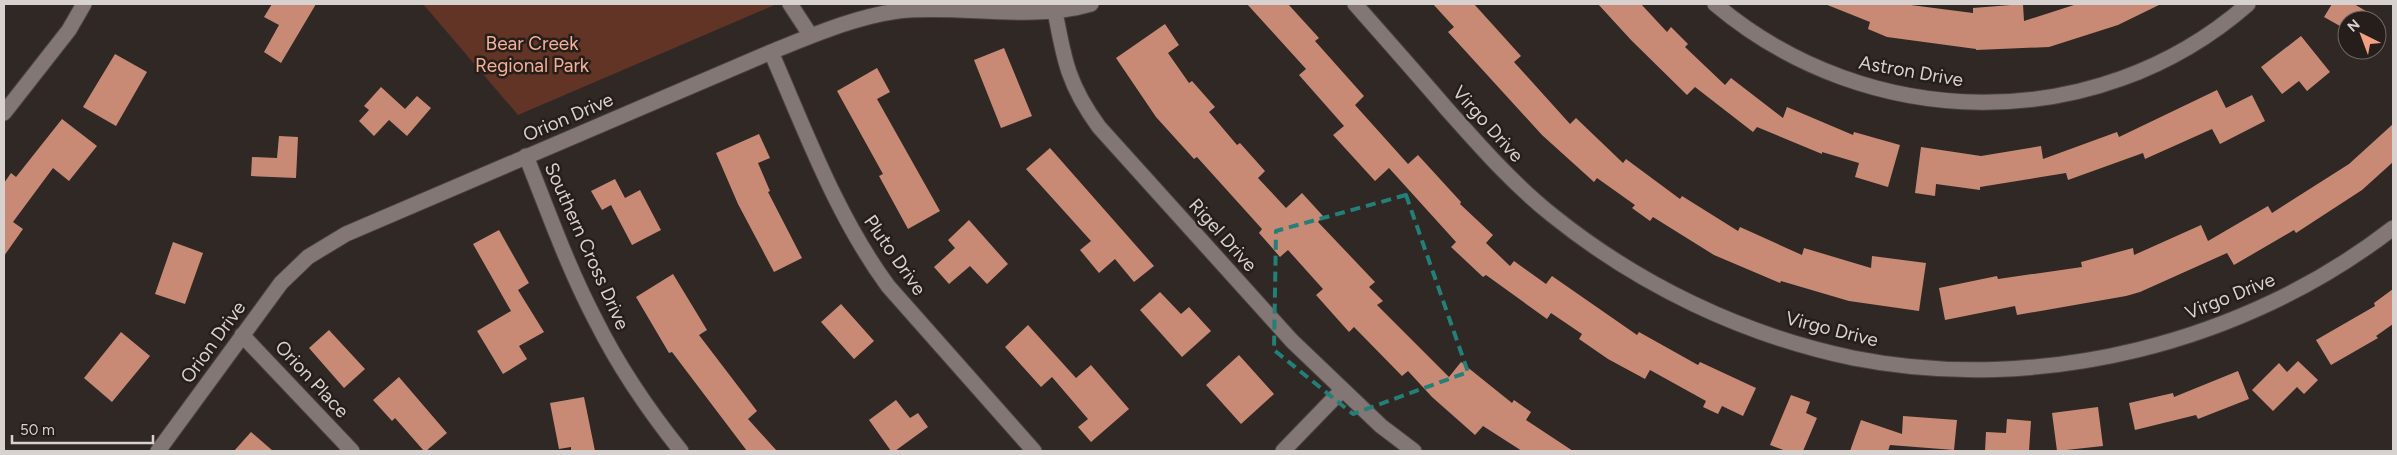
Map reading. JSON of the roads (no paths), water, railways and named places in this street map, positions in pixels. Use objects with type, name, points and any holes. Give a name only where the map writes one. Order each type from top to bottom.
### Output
[{"type":"street","points":[[4,113],[69,30],[84,4]]},
{"type":"street","points":[[790,4],[811,36]]},
{"type":"street","name":"Orion Drive","points":[[158,451],[242,335],[293,269],[325,245],[374,220],[771,52],[868,17],[898,11],[1055,11],[1091,4]]},
{"type":"street","name":"Virgo Drive","points":[[1355,4],[1485,152],[1531,197],[1585,240],[1620,264],[1668,292],[1716,315],[1800,344],[1854,358],[1899,365],[1989,369],[2053,364],[2149,347],[2244,316],[2328,274],[2393,228]]},
{"type":"street","name":"Astron Drive","points":[[1715,4],[1767,43],[1832,75],[1860,85],[1929,99],[1984,102],[2040,98],[2078,91],[2116,80],[2158,62],[2196,42],[2248,4]]},
{"type":"street","name":"Rigel Drive","points":[[1055,11],[1064,62],[1083,105],[1100,127],[1292,341],[1381,426],[1414,451]]},
{"type":"street","name":"Pluto Drive","points":[[771,52],[839,207],[872,264],[888,286],[1034,451]]},
{"type":"street","name":"Southern Cross Drive","points":[[526,156],[574,276],[596,322],[644,401],[681,451]]},
{"type":"street","name":"Orion Place","points":[[242,335],[352,451]]},
{"type":"street","points":[[1283,451],[1342,390]]},
{"type":"park label","name":"Bear Creek Regional Park","points":[[532,54]]}]
